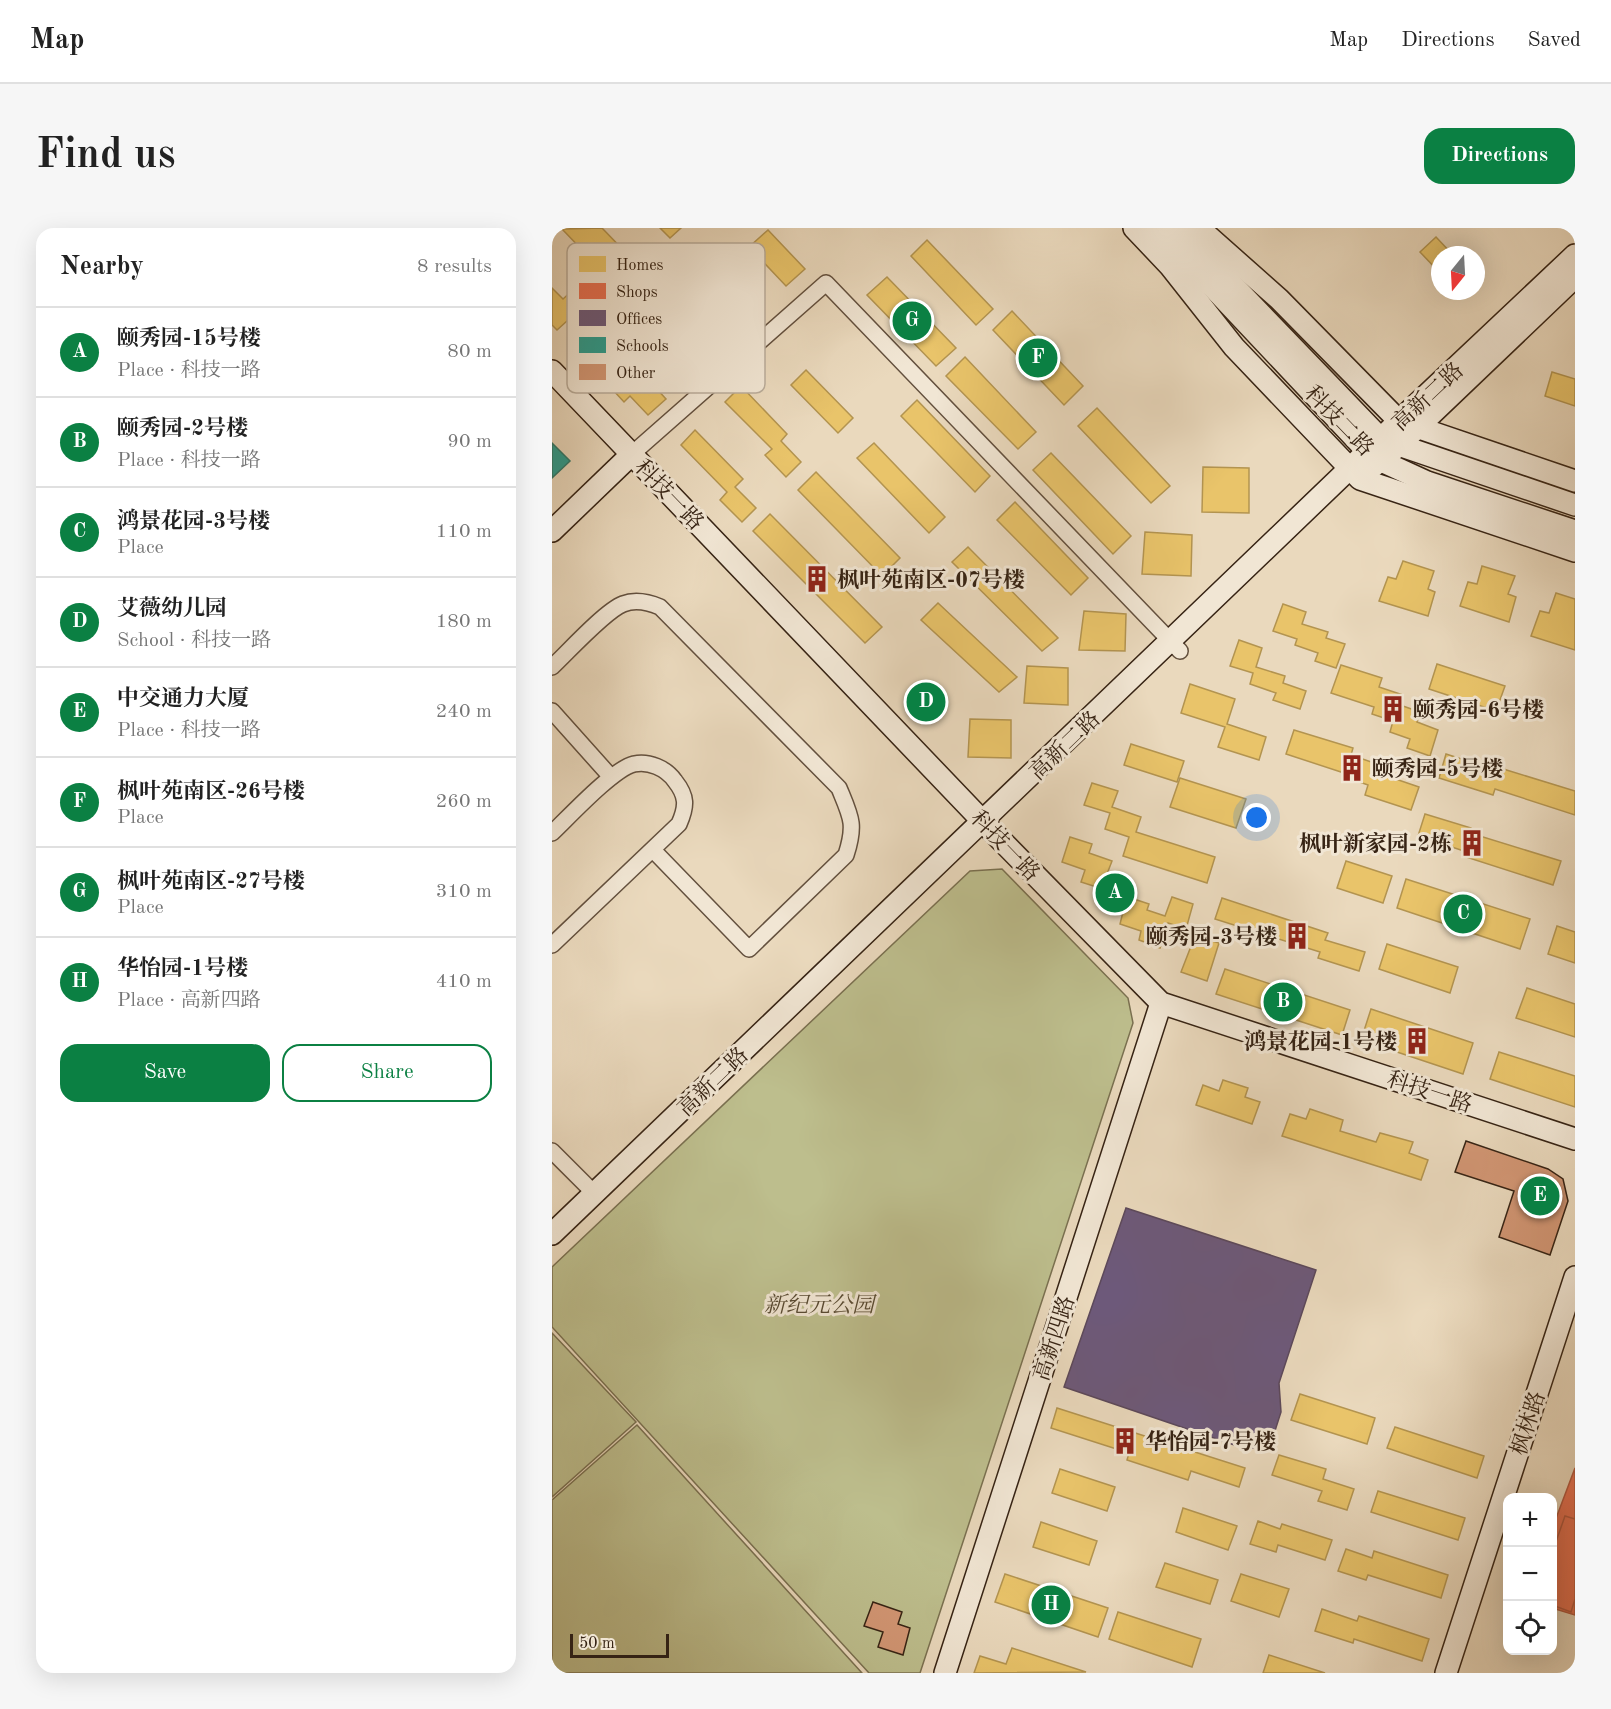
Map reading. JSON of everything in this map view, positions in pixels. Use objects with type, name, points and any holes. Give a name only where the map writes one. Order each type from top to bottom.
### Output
[{"type":"street","points":[[1134,228],[1170,266],[1234,347],[1355,474],[1575,551]]},
{"type":"street","name":"科技二路","points":[[1157,228],[1382,449],[1426,482],[1575,531]]},
{"type":"street","name":"科技二路","points":[[1178,228],[1382,449],[1575,505]]},
{"type":"street","points":[[1198,228],[1279,299],[1408,424],[1575,481]]},
{"type":"street","name":"高新二路","points":[[552,1251],[988,826],[1408,424],[1575,255]]},
{"type":"street","name":"高新二路","points":[[1408,424],[1575,277]]},
{"type":"street","points":[[765,336],[825,283],[1176,646]]},
{"type":"street","name":"科技一路","points":[[552,371],[567,387]]},
{"type":"street","name":"科技一路","points":[[573,393],[1161,1003],[1575,1139]]},
{"type":"street","points":[[552,531],[632,454],[701,393]]},
{"type":"street","points":[[552,667],[608,614],[623,604],[643,601],[660,607],[839,788],[852,820],[852,837],[846,855],[748,949],[653,850]]},
{"type":"street","points":[[552,711],[611,777]]},
{"type":"street","points":[[552,833],[611,777],[632,764],[653,764],[673,778],[683,793],[685,810],[679,824],[552,945]]},
{"type":"street","name":"高新二路","points":[[552,1234],[988,826]]},
{"type":"street","name":"高新四路","points":[[945,1673],[1161,1003]]},
{"type":"street","points":[[552,1151],[594,1193]]},
{"type":"street","name":"枫林路","points":[[1446,1673],[1575,1277]]},
{"type":"green space","name":"新纪元公园","points":[[1002,869],[1128,998],[1133,1023],[920,1673],[869,1673],[552,1327],[552,1267],[970,871]]},
{"type":"green space","points":[[552,1333],[636,1422],[552,1497]]},
{"type":"green space","points":[[637,1425],[862,1673],[552,1673],[552,1500]]},
{"type":"building: Homes","points":[[602,228],[616,243],[575,243],[562,229]]},
{"type":"building: Homes","points":[[660,228],[681,228],[670,238]]},
{"type":"building: Homes","points":[[768,230],[805,269],[786,286],[765,264],[765,243],[753,243]]},
{"type":"building: Homes","points":[[1436,237],[1444,246],[1431,246],[1431,264],[1420,252]]},
{"type":"building: Homes","points":[[927,240],[993,309],[976,325],[911,256]]},
{"type":"building: Homes","points":[[887,277],[956,348],[936,366],[867,295]]},
{"type":"building: Homes","points":[[552,288],[563,299],[567,295],[567,321],[557,330],[552,325]]},
{"type":"building: Homes","points":[[1012,311],[1083,386],[1064,405],[993,330]]},
{"type":"building: Homes","points":[[965,357],[1036,432],[1018,449],[946,376]]},
{"type":"building: Homes","points":[[806,370],[853,418],[838,433],[791,385]]},
{"type":"building: Homes","points":[[1552,372],[1575,379],[1575,406],[1545,396]]},
{"type":"building: Homes","points":[[616,393],[661,393],[666,399],[648,415],[630,396],[624,402]]},
{"type":"building: Homes","points":[[734,393],[748,393],[787,434],[781,441],[801,462],[786,477],[765,455],[772,449],[725,402]]},
{"type":"building: Homes","points":[[917,400],[990,476],[975,492],[901,416]]},
{"type":"building: Homes","points":[[1097,408],[1170,486],[1151,503],[1078,426]]},
{"type":"building: Homes","points":[[695,430],[743,479],[735,487],[756,508],[742,522],[720,500],[727,492],[681,445]]},
{"type":"building: Homes","points":[[874,443],[945,517],[929,533],[857,458]]},
{"type":"building: Homes","points":[[1051,453],[1131,536],[1113,554],[1033,470]]},
{"type":"building: Homes","points":[[1203,467],[1249,468],[1249,513],[1202,512]]},
{"type":"building: Homes","points":[[816,472],[900,558],[882,576],[798,490]]},
{"type":"building: Homes","points":[[1015,502],[1088,578],[1071,595],[997,520]]},
{"type":"building: Homes","name":"枫叶苑南区-07号楼","points":[[770,514],[882,627],[865,643],[753,531]]},
{"type":"building: Homes","points":[[1145,532],[1192,535],[1191,576],[1142,574]]},
{"type":"building: Homes","points":[[968,547],[1058,638],[1042,651],[952,562]]},
{"type":"building: Homes","points":[[1403,561],[1434,571],[1428,589],[1435,592],[1428,616],[1379,601],[1388,577],[1396,579]]},
{"type":"building: Homes","points":[[1482,566],[1515,576],[1508,594],[1516,597],[1509,622],[1460,606],[1468,582],[1477,584]]},
{"type":"building: Homes","points":[[1556,593],[1575,599],[1575,650],[1531,636],[1540,611],[1549,613]]},
{"type":"building: Homes","points":[[938,603],[1017,677],[999,692],[921,620]]},
{"type":"building: Homes","points":[[1283,604],[1306,612],[1302,624],[1328,632],[1326,638],[1345,644],[1336,668],[1315,661],[1318,653],[1295,645],[1297,639],[1273,631]]},
{"type":"building: Homes","points":[[1084,611],[1126,614],[1125,651],[1079,650]]},
{"type":"building: Homes","points":[[1239,640],[1262,648],[1256,667],[1285,676],[1283,683],[1306,691],[1300,709],[1273,700],[1276,693],[1250,684],[1253,673],[1230,666]]},
{"type":"building: Homes","points":[[1437,664],[1505,686],[1496,711],[1429,689]]},
{"type":"building: Homes","name":"颐秀园-6号楼","points":[[1341,665],[1382,678],[1379,687],[1403,695],[1400,705],[1420,712],[1417,722],[1438,730],[1430,756],[1407,748],[1410,739],[1390,732],[1393,721],[1372,714],[1374,707],[1331,693]]},
{"type":"building: Homes","points":[[1027,666],[1068,668],[1068,705],[1024,703]]},
{"type":"building: Homes","points":[[1190,684],[1235,699],[1227,724],[1266,737],[1259,760],[1218,747],[1225,727],[1181,713]]},
{"type":"building: Homes","points":[[970,719],[1011,720],[1011,758],[968,757]]},
{"type":"building: Homes","name":"颐秀园-5号楼","points":[[1294,730],[1353,748],[1351,755],[1377,764],[1375,772],[1419,787],[1411,810],[1365,795],[1368,785],[1343,776],[1344,773],[1286,754]]},
{"type":"building: Homes","points":[[1131,744],[1184,761],[1177,782],[1124,765]]},
{"type":"building: Homes","points":[[1446,754],[1575,791],[1575,815],[1495,789],[1493,795],[1439,778]]},
{"type":"building: Homes","points":[[1180,778],[1246,799],[1236,828],[1170,807]]},
{"type":"building: Homes","points":[[1092,783],[1118,791],[1112,807],[1141,817],[1136,832],[1215,857],[1207,883],[1123,856],[1129,837],[1105,829],[1110,813],[1084,805]]},
{"type":"building: Homes","name":"枫叶新家园-2栋","points":[[1425,814],[1471,828],[1470,833],[1561,861],[1553,885],[1463,856],[1464,851],[1418,836]]},
{"type":"building: Homes","points":[[1070,837],[1092,844],[1089,853],[1112,861],[1107,874],[1130,881],[1125,896],[1149,904],[1147,910],[1165,916],[1172,897],[1193,904],[1186,929],[1168,923],[1160,948],[1139,940],[1141,931],[1120,924],[1123,912],[1101,905],[1106,890],[1081,882],[1085,870],[1062,862]]},
{"type":"building: Homes","points":[[1346,861],[1392,876],[1383,903],[1337,888]]},
{"type":"building: Homes","points":[[1406,879],[1530,919],[1520,949],[1397,908]]},
{"type":"building: Homes","name":"颐秀园-3号楼","points":[[1222,898],[1328,933],[1325,940],[1365,952],[1359,971],[1318,958],[1320,952],[1215,919]]},
{"type":"building: Homes","points":[[1557,926],[1575,932],[1575,963],[1548,954]]},
{"type":"building: Homes","points":[[1195,936],[1219,943],[1207,981],[1181,972]]},
{"type":"building: Homes","points":[[1387,944],[1458,967],[1450,993],[1379,969]]},
{"type":"building: Homes","points":[[1225,969],[1350,1010],[1342,1035],[1216,994]]},
{"type":"building: Homes","points":[[1527,988],[1575,1004],[1575,1037],[1516,1018]]},
{"type":"building: Homes","name":"鸿景花园-1号楼","points":[[1371,1009],[1473,1043],[1463,1074],[1361,1040]]},
{"type":"building: Homes","points":[[1499,1052],[1575,1076],[1575,1107],[1490,1079]]},
{"type":"building: Homes","points":[[1223,1080],[1248,1088],[1245,1097],[1260,1102],[1252,1124],[1196,1105],[1203,1085],[1219,1091]]},
{"type":"building: Homes","points":[[1310,1109],[1343,1120],[1340,1131],[1376,1142],[1380,1133],[1413,1142],[1409,1153],[1428,1160],[1421,1180],[1282,1136],[1290,1114],[1306,1119]]},
{"type":"building: Homes","points":[[1300,1394],[1375,1418],[1367,1444],[1291,1420]]},
{"type":"building: Homes","name":"华怡园-7号楼","points":[[1057,1408],[1245,1468],[1239,1487],[1191,1471],[1188,1480],[1127,1460],[1129,1453],[1051,1428]]},
{"type":"building: Homes","points":[[1395,1427],[1484,1456],[1477,1478],[1387,1448]]},
{"type":"building: Homes","points":[[1279,1455],[1326,1469],[1323,1479],[1354,1489],[1347,1510],[1318,1501],[1322,1491],[1272,1475]]},
{"type":"building: Homes","points":[[1060,1469],[1115,1487],[1107,1511],[1052,1493]]},
{"type":"building: Homes","points":[[1378,1491],[1465,1518],[1458,1540],[1371,1512]]},
{"type":"building: Homes","points":[[1183,1508],[1237,1526],[1228,1550],[1176,1532]]},
{"type":"building: Homes","points":[[1258,1521],[1280,1529],[1282,1524],[1332,1540],[1325,1560],[1278,1545],[1276,1552],[1250,1544]]},
{"type":"building: Homes","points":[[1041,1522],[1097,1541],[1089,1565],[1033,1547]]},
{"type":"building: Homes","points":[[1346,1549],[1372,1558],[1374,1551],[1448,1575],[1441,1598],[1368,1575],[1366,1580],[1338,1571]]},
{"type":"building: Homes","points":[[1165,1563],[1218,1580],[1210,1604],[1156,1587]]},
{"type":"building: Homes","points":[[1005,1574],[1108,1608],[1098,1637],[995,1602]]},
{"type":"building: Homes","points":[[1241,1574],[1289,1589],[1279,1617],[1231,1601]]},
{"type":"building: Homes","points":[[1322,1609],[1357,1621],[1359,1616],[1429,1639],[1422,1661],[1354,1639],[1353,1643],[1315,1631]]},
{"type":"building: Homes","points":[[1118,1612],[1201,1639],[1192,1667],[1109,1639]]},
{"type":"building: Homes","points":[[1012,1648],[1086,1672],[974,1673],[980,1656],[1006,1664]]},
{"type":"building: Homes","points":[[1269,1655],[1325,1673],[1263,1673]]},
{"type":"building: Shops","points":[[1575,1468],[1575,1615],[1557,1610],[1557,1516]]},
{"type":"building: Shops","points":[[1565,1516],[1575,1519],[1575,1599],[1571,1612],[1557,1607],[1557,1539]]},
{"type":"building: Offices","points":[[1126,1208],[1316,1270],[1279,1383],[1281,1412],[1273,1437],[1260,1447],[1246,1449],[1064,1387]]},
{"type":"building: Schools","points":[[552,443],[570,461],[552,478]]},
{"type":"building: Other","points":[[1466,1141],[1548,1169],[1563,1179],[1568,1201],[1550,1255],[1499,1237],[1514,1191],[1455,1172]]},
{"type":"building: Other","points":[[873,1602],[902,1612],[898,1624],[910,1628],[903,1655],[878,1647],[883,1632],[864,1626]]},
{"type":"place","name":"枫叶苑南区-27号楼","points":[[912,321]]},
{"type":"place","name":"枫叶苑南区-26号楼","points":[[1038,358]]},
{"type":"place","name":"枫叶苑南区-07号楼","points":[[817,579]]},
{"type":"place","name":"艾薇幼儿园","points":[[926,702]]},
{"type":"place","name":"颐秀园-6号楼","points":[[1393,709]]},
{"type":"place","name":"颐秀园-5号楼","points":[[1352,768]]},
{"type":"place","name":"枫叶新家园-2栋","points":[[1472,843]]},
{"type":"place","name":"颐秀园-15号楼","points":[[1115,893]]},
{"type":"place","name":"鸿景花园-3号楼","points":[[1463,914]]},
{"type":"place","name":"颐秀园-3号楼","points":[[1297,936]]},
{"type":"place","name":"颐秀园-2号楼","points":[[1283,1002]]},
{"type":"place","name":"鸿景花园-1号楼","points":[[1417,1041]]},
{"type":"place","name":"中交通力大厦","points":[[1540,1196]]},
{"type":"place","name":"华怡园-7号楼","points":[[1125,1441]]},
{"type":"place","name":"华怡园-1号楼","points":[[1051,1605]]}]
